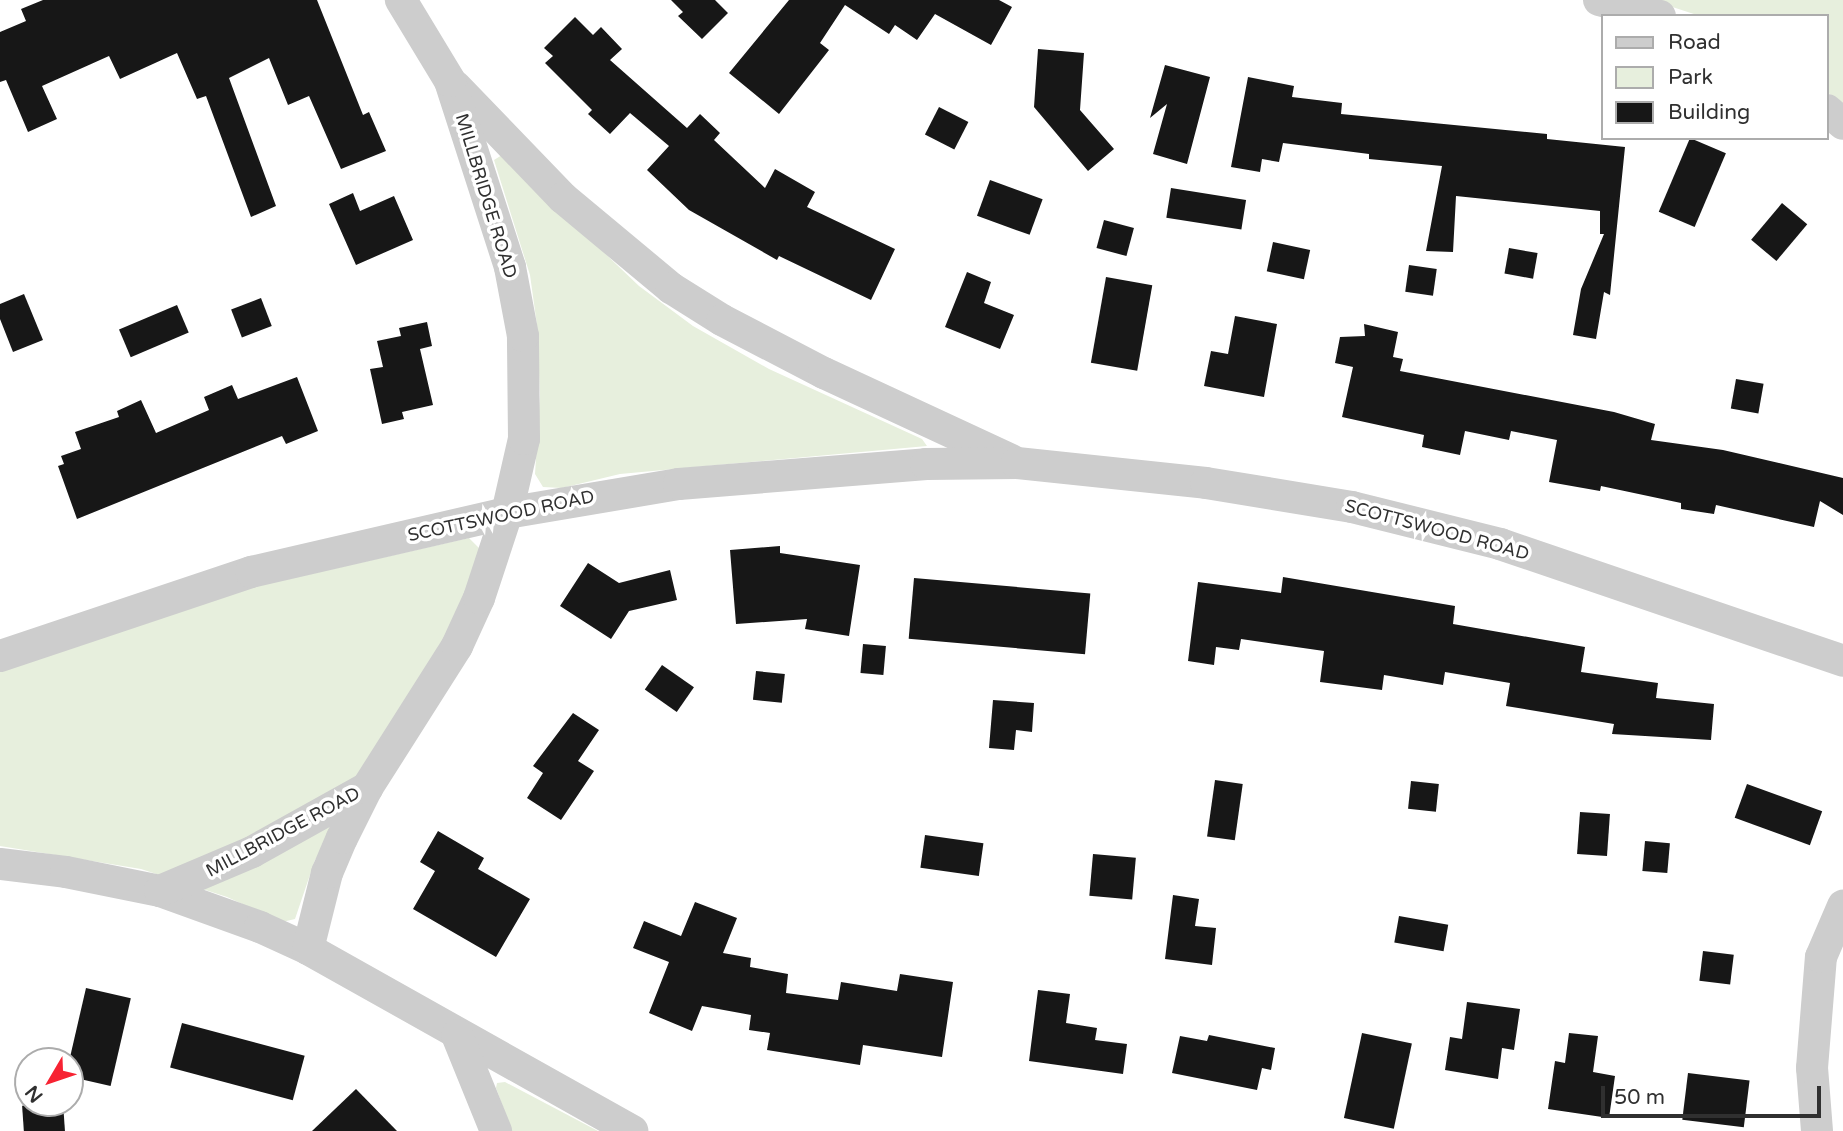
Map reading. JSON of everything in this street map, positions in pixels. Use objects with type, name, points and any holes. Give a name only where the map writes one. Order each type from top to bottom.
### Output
[{"type":"street","name":"MILLBRIDGE ROAD","points":[[308,949],[327,873],[367,788],[457,646],[507,513],[524,439],[523,336],[510,267],[450,81],[401,0]]},
{"type":"street","points":[[1600,0],[1653,14]]},
{"type":"street","name":"SCOTTSWOOD ROAD","points":[[450,81],[563,198],[671,288],[824,373],[1017,463]]},
{"type":"street","points":[[1829,112],[1843,124]]},
{"type":"street","name":"SCOTTSWOOD ROAD","points":[[0,656],[251,572],[507,513],[679,484],[926,464],[1017,463],[1206,484],[1352,507],[1500,544],[1843,661]]},
{"type":"street","name":"MILLBRIDGE ROAD","points":[[160,891],[252,852],[367,788]]},
{"type":"street","points":[[0,864],[66,872],[160,891],[308,949],[632,1131]]},
{"type":"street","points":[[1817,1131],[1812,1068],[1821,957],[1843,906]]},
{"type":"street","points":[[457,1035],[496,1131]]},
{"type":"green space","points":[[1651,0],[1843,0],[1843,104],[1829,94],[1829,14],[1694,14]]},
{"type":"green space","points":[[502,155],[639,286],[693,326],[769,369],[922,439],[927,446],[620,474],[562,488],[543,487],[535,474],[540,395],[537,325],[530,275],[494,160]]},
{"type":"green space","points":[[469,538],[482,551],[447,639],[315,860],[295,919],[282,922],[227,897],[141,869],[0,846],[0,672],[244,589]]},
{"type":"green space","points":[[505,1082],[598,1131],[512,1131],[496,1088],[497,1083]]},
{"type":"building","points":[[43,0],[317,0],[363,115],[369,112],[386,151],[341,169],[309,96],[288,105],[269,58],[229,78],[276,206],[251,217],[206,96],[197,99],[177,53],[120,79],[109,56],[42,86],[57,119],[28,132],[6,80],[0,82],[0,32],[26,21],[21,9]]},
{"type":"building","points":[[671,0],[715,0],[728,13],[702,39],[678,16],[683,12]]},
{"type":"building","points":[[789,0],[999,0],[1012,7],[991,45],[935,14],[917,40],[895,25],[889,34],[845,5],[820,43],[829,50],[779,114],[729,73]]},
{"type":"building","points":[[575,17],[593,35],[601,27],[622,49],[610,60],[687,128],[700,114],[720,133],[714,140],[765,188],[775,169],[815,192],[807,207],[895,249],[871,300],[779,256],[777,260],[689,210],[647,170],[669,146],[630,113],[610,134],[588,114],[592,110],[545,63],[553,56],[544,48]]},
{"type":"building","points":[[1038,49],[1084,53],[1080,110],[1114,149],[1088,171],[1034,107]]},
{"type":"building","points":[[1165,65],[1210,77],[1187,164],[1153,154],[1167,104],[1150,118]]},
{"type":"building","points":[[1248,77],[1294,86],[1292,97],[1342,103],[1341,114],[1547,134],[1547,139],[1625,147],[1610,295],[1604,292],[1596,339],[1573,335],[1581,289],[1604,234],[1600,234],[1600,211],[1456,196],[1453,252],[1426,251],[1442,166],[1369,159],[1369,154],[1283,143],[1279,162],[1262,159],[1260,172],[1231,167]]},
{"type":"building","points":[[939,107],[968,122],[954,150],[925,135]]},
{"type":"building","points":[[1689,140],[1726,153],[1695,227],[1659,212]]},
{"type":"building","points":[[990,180],[1043,199],[1030,235],[977,216]]},
{"type":"building","points":[[1171,188],[1246,200],[1241,230],[1166,218]]},
{"type":"building","points":[[353,193],[360,211],[394,196],[413,240],[356,265],[329,204]]},
{"type":"building","points":[[1782,203],[1807,224],[1776,261],[1751,240]]},
{"type":"building","points":[[1104,220],[1134,228],[1126,256],[1096,248]]},
{"type":"building","points":[[1273,242],[1310,250],[1304,279],[1267,271]]},
{"type":"building","points":[[1509,248],[1538,253],[1533,279],[1504,274]]},
{"type":"building","points":[[1409,265],[1437,269],[1433,296],[1405,292]]},
{"type":"building","points":[[967,272],[991,282],[984,303],[1014,315],[1000,349],[945,327]]},
{"type":"building","points":[[1106,277],[1152,285],[1137,371],[1091,363]]},
{"type":"building","points":[[24,294],[43,340],[13,352],[0,319],[0,304]]},
{"type":"building","points":[[261,298],[272,326],[242,337],[231,309]]},
{"type":"building","points":[[177,305],[189,333],[131,357],[119,330]]},
{"type":"building","points":[[1235,316],[1277,324],[1264,397],[1204,386],[1211,351],[1228,354]]},
{"type":"building","points":[[427,322],[432,346],[420,349],[433,405],[402,412],[404,419],[382,424],[370,369],[383,367],[377,341],[401,336],[399,328]]},
{"type":"building","points":[[1364,324],[1398,332],[1393,357],[1403,359],[1400,371],[1614,412],[1655,424],[1651,440],[1723,450],[1843,478],[1843,515],[1820,501],[1814,527],[1716,505],[1714,514],[1681,509],[1681,503],[1601,486],[1600,491],[1549,482],[1557,440],[1511,431],[1509,440],[1465,431],[1460,455],[1422,447],[1424,435],[1342,417],[1353,367],[1335,363],[1340,337],[1365,336]]},
{"type":"building","points":[[297,377],[318,431],[286,444],[282,436],[77,519],[58,466],[64,464],[61,456],[81,449],[75,432],[119,417],[117,411],[141,400],[156,433],[209,410],[204,397],[232,385],[238,399]]},
{"type":"building","points":[[1736,379],[1764,384],[1758,413],[1731,409]]},
{"type":"building","points":[[780,546],[780,553],[860,565],[849,636],[805,629],[807,619],[736,624],[730,550]]},
{"type":"building","points":[[588,563],[619,583],[670,570],[677,600],[629,611],[611,639],[560,606]]},
{"type":"building","points":[[1283,577],[1455,606],[1453,624],[1585,647],[1581,672],[1658,683],[1656,698],[1714,704],[1711,740],[1612,734],[1614,724],[1506,706],[1510,683],[1445,672],[1443,685],[1384,675],[1382,690],[1320,682],[1324,651],[1241,639],[1239,650],[1216,647],[1214,665],[1188,661],[1198,582],[1281,593]]},
{"type":"building","points":[[914,578],[1090,593],[1085,654],[909,639]]},
{"type":"building","points":[[863,644],[886,646],[883,675],[860,673]]},
{"type":"building","points":[[662,665],[694,687],[677,712],[645,690]]},
{"type":"building","points":[[756,671],[785,674],[782,703],[753,700]]},
{"type":"building","points":[[993,700],[1034,703],[1032,732],[1016,730],[1014,750],[989,748]]},
{"type":"building","points":[[573,713],[599,730],[578,761],[594,771],[561,820],[527,798],[543,773],[533,766]]},
{"type":"building","points":[[1215,780],[1243,784],[1235,840],[1207,836]]},
{"type":"building","points":[[1411,781],[1439,784],[1436,812],[1408,809]]},
{"type":"building","points":[[1747,784],[1822,811],[1810,845],[1735,818]]},
{"type":"building","points":[[1580,812],[1610,814],[1607,856],[1577,854]]},
{"type":"building","points":[[438,831],[484,858],[478,869],[530,899],[496,957],[413,909],[435,871],[420,862]]},
{"type":"building","points":[[925,835],[983,843],[979,876],[920,868]]},
{"type":"building","points":[[1645,841],[1670,843],[1667,873],[1642,871]]},
{"type":"building","points":[[1093,854],[1136,858],[1132,900],[1089,896]]},
{"type":"building","points":[[1173,895],[1199,899],[1195,926],[1216,928],[1212,965],[1165,959]]},
{"type":"building","points":[[695,902],[737,918],[723,953],[751,958],[750,967],[788,974],[786,993],[838,1000],[841,982],[897,991],[900,974],[953,982],[942,1057],[863,1045],[860,1065],[767,1050],[770,1033],[749,1030],[751,1015],[702,1006],[692,1031],[649,1013],[669,962],[633,948],[644,921],[681,936]]},
{"type":"building","points":[[1399,916],[1448,925],[1444,951],[1394,943]]},
{"type":"building","points":[[1703,951],[1734,955],[1730,985],[1699,981]]},
{"type":"building","points":[[86,988],[131,998],[111,1086],[84,1080],[84,1047],[72,1047]]},
{"type":"building","points":[[1038,990],[1070,994],[1066,1023],[1097,1028],[1095,1040],[1127,1044],[1123,1074],[1029,1061]]},
{"type":"building","points":[[1467,1002],[1520,1009],[1514,1050],[1502,1048],[1498,1079],[1445,1070],[1450,1037],[1462,1039]]},
{"type":"building","points":[[182,1023],[305,1056],[293,1100],[170,1067]]},
{"type":"building","points":[[1362,1033],[1412,1044],[1394,1129],[1344,1118]]},
{"type":"building","points":[[1569,1033],[1598,1036],[1593,1072],[1615,1076],[1609,1118],[1548,1109],[1555,1061],[1565,1063]]},
{"type":"building","points":[[1209,1035],[1275,1048],[1271,1070],[1262,1068],[1257,1090],[1172,1073],[1180,1036],[1207,1041]]},
{"type":"building","points":[[1688,1073],[1750,1081],[1744,1127],[1682,1120]]},
{"type":"building","points":[[356,1089],[397,1131],[312,1131]]},
{"type":"building","points":[[23,1117],[64,1117],[65,1131],[24,1131]]}]
